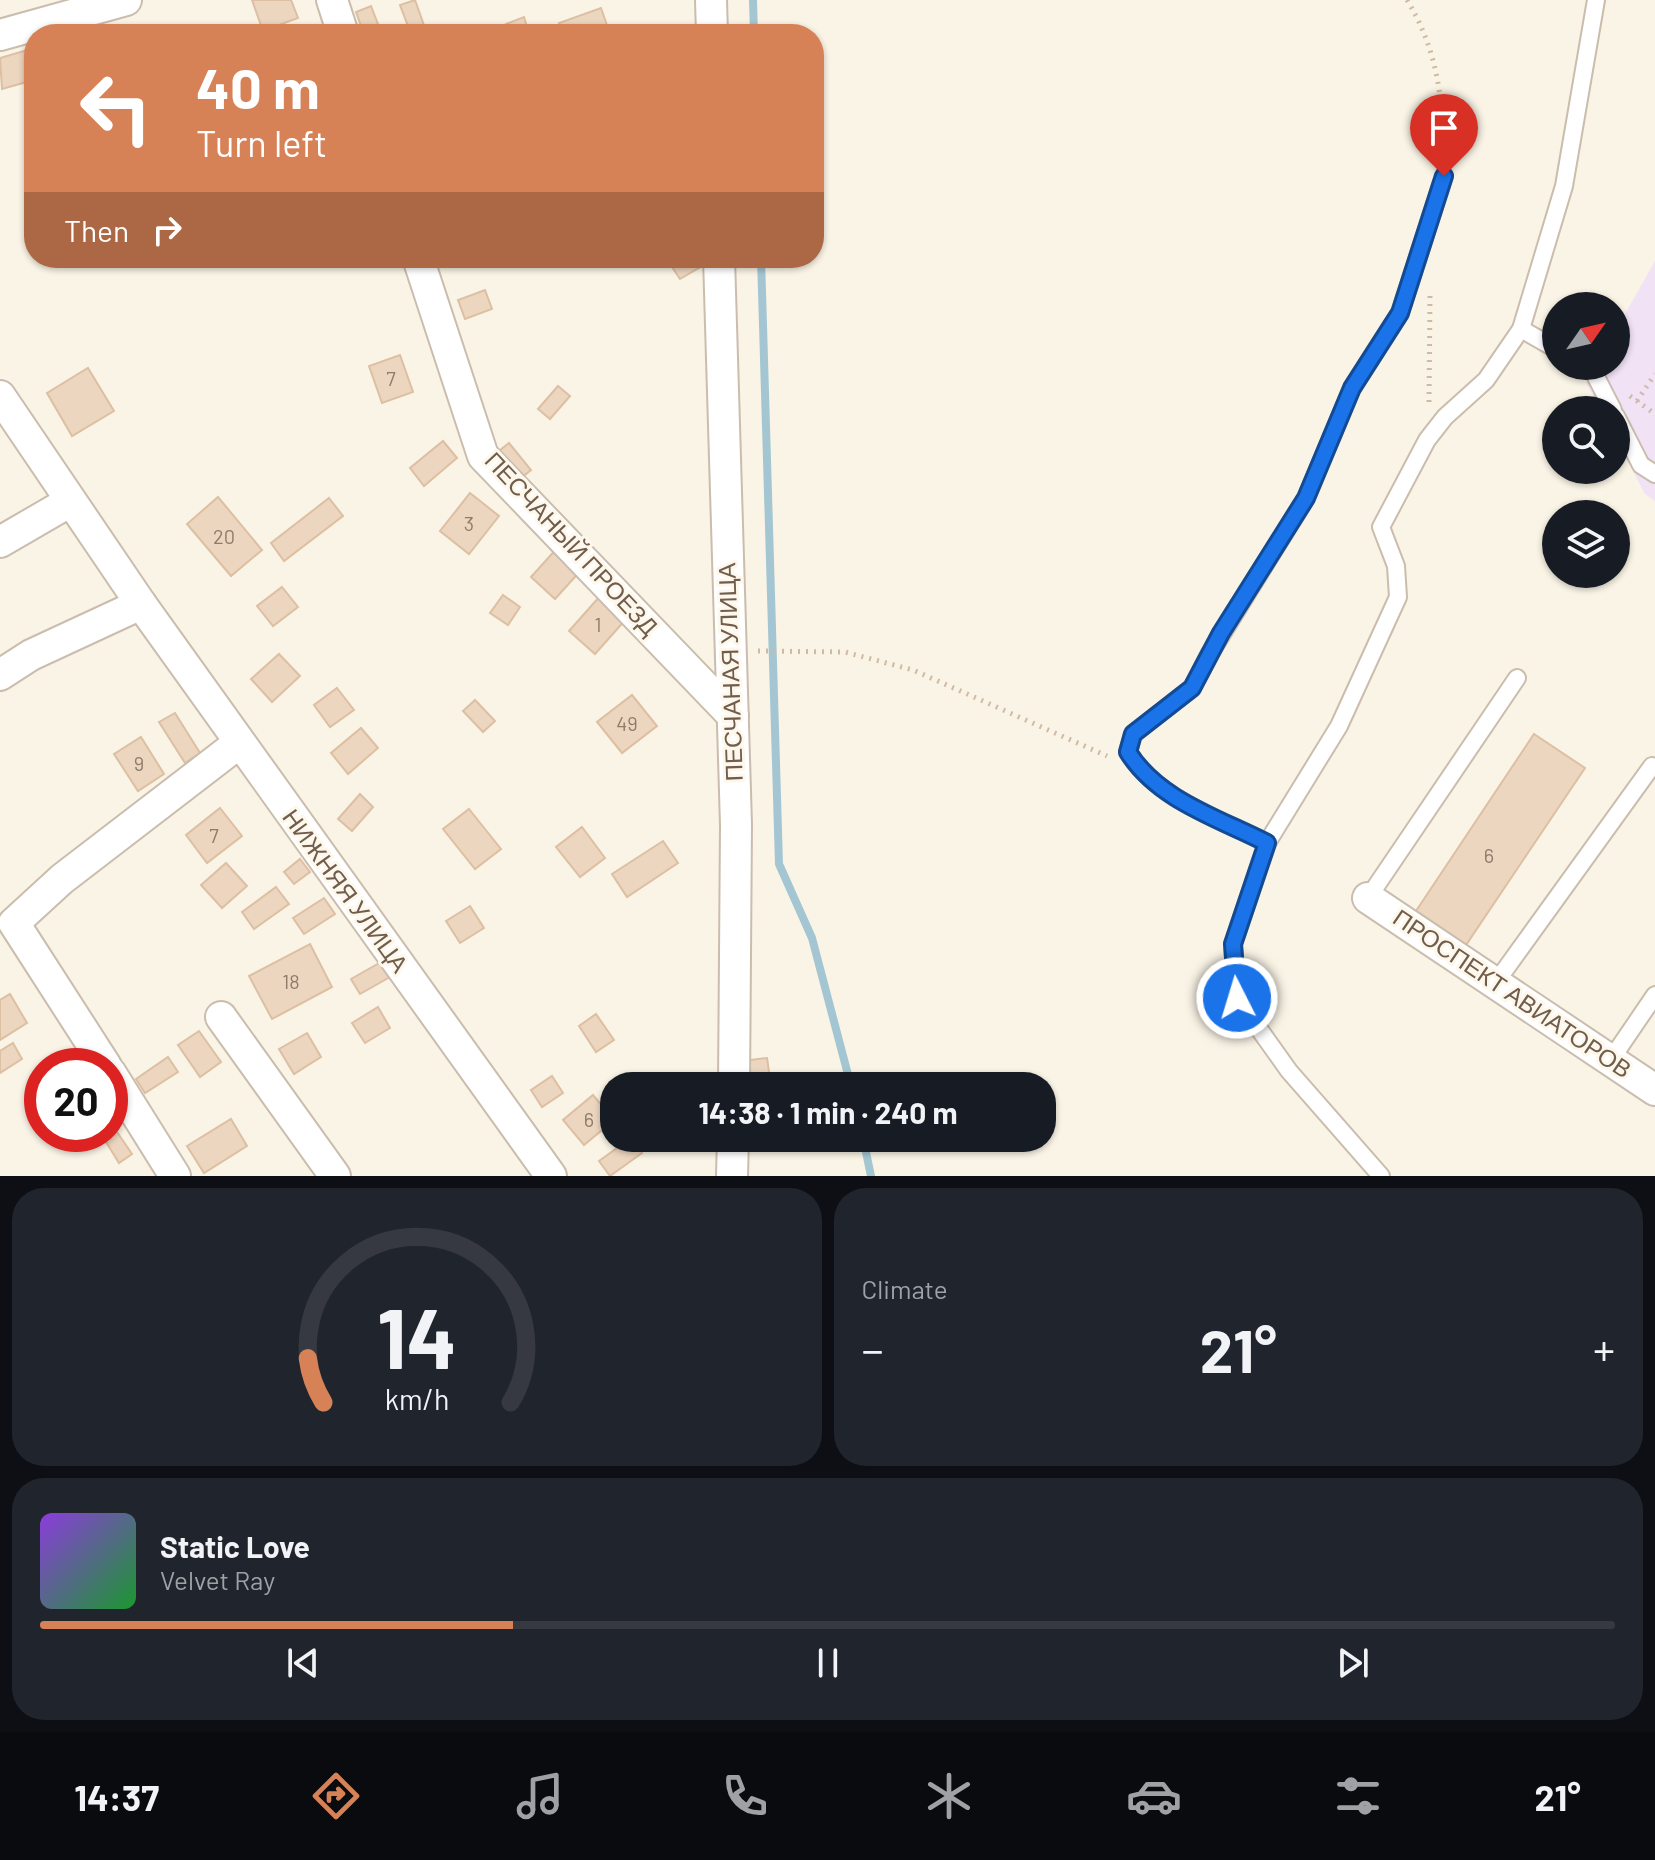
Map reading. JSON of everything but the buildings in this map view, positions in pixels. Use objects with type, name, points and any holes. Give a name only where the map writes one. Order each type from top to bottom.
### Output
[{"type":"street","points":[[40,24],[126,0]]},
{"type":"street","points":[[332,0],[340,24]]},
{"type":"street","points":[[711,0],[712,24]]},
{"type":"street","points":[[0,35],[24,28]]},
{"type":"street","name":"ПЕСЧАНЫЙ ПРОЕЗД","points":[[421,268],[483,456],[733,716]]},
{"type":"street","name":"ПЕСЧАНАЯ УЛИЦА","points":[[719,268],[733,716],[734,1072]]},
{"type":"street","name":"НИЖНЯЯ УЛИЦА","points":[[0,396],[69,502],[239,743],[551,1176]]},
{"type":"street","points":[[0,542],[69,502]]},
{"type":"street","points":[[0,675],[31,655],[141,604]]},
{"type":"street","points":[[94,1048],[14,923],[62,879],[239,743]]},
{"type":"street","name":"ПРОСПЕКТ АВИАТОРОВ","points":[[1368,898],[1655,1090]]},
{"type":"street","points":[[221,1017],[335,1176]]},
{"type":"street","points":[[128,1101],[175,1176]]},
{"type":"street","points":[[732,1176],[733,1152]]},
{"type":"lane","points":[[1381,1176],[1289,1071],[1237,998],[1233,944],[1267,843],[1339,726],[1398,597],[1396,566],[1381,527],[1427,440],[1445,417],[1486,380],[1521,329],[1564,186],[1596,0]]},
{"type":"lane","points":[[1267,843],[1161,790],[1140,772],[1128,752],[1133,734],[1192,688],[1216,643],[1306,498],[1352,388],[1400,313],[1444,176]]},
{"type":"lane","points":[[1521,329],[1542,341]]},
{"type":"lane","points":[[1630,443],[1641,465],[1655,474]]},
{"type":"lane","points":[[1368,898],[1517,678]]},
{"type":"lane","points":[[1494,985],[1652,766]]},
{"type":"lane","points":[[1610,1061],[1655,995]]},
{"type":"path","points":[[1637,401],[1655,374]]},
{"type":"path","points":[[1619,389],[1655,414]]},
{"type":"path","points":[[759,651],[845,652],[913,670],[1140,772]]},
{"type":"shaded area","points":[[1655,261],[1655,501],[1645,494],[1630,466],[1630,396],[1593,396],[1586,383],[1588,380],[1630,380],[1630,305]]},
{"type":"waterway","points":[[753,0],[754,24]]},
{"type":"waterway","points":[[761,268],[779,864],[812,938],[847,1072]]},
{"type":"waterway","points":[[866,1152],[871,1176]]},
{"type":"route","points":[[1237,998],[1233,944],[1267,843],[1161,790],[1140,772],[1128,752],[1133,734],[1192,688],[1221,633],[1306,498],[1352,388],[1400,313],[1444,176]]}]
